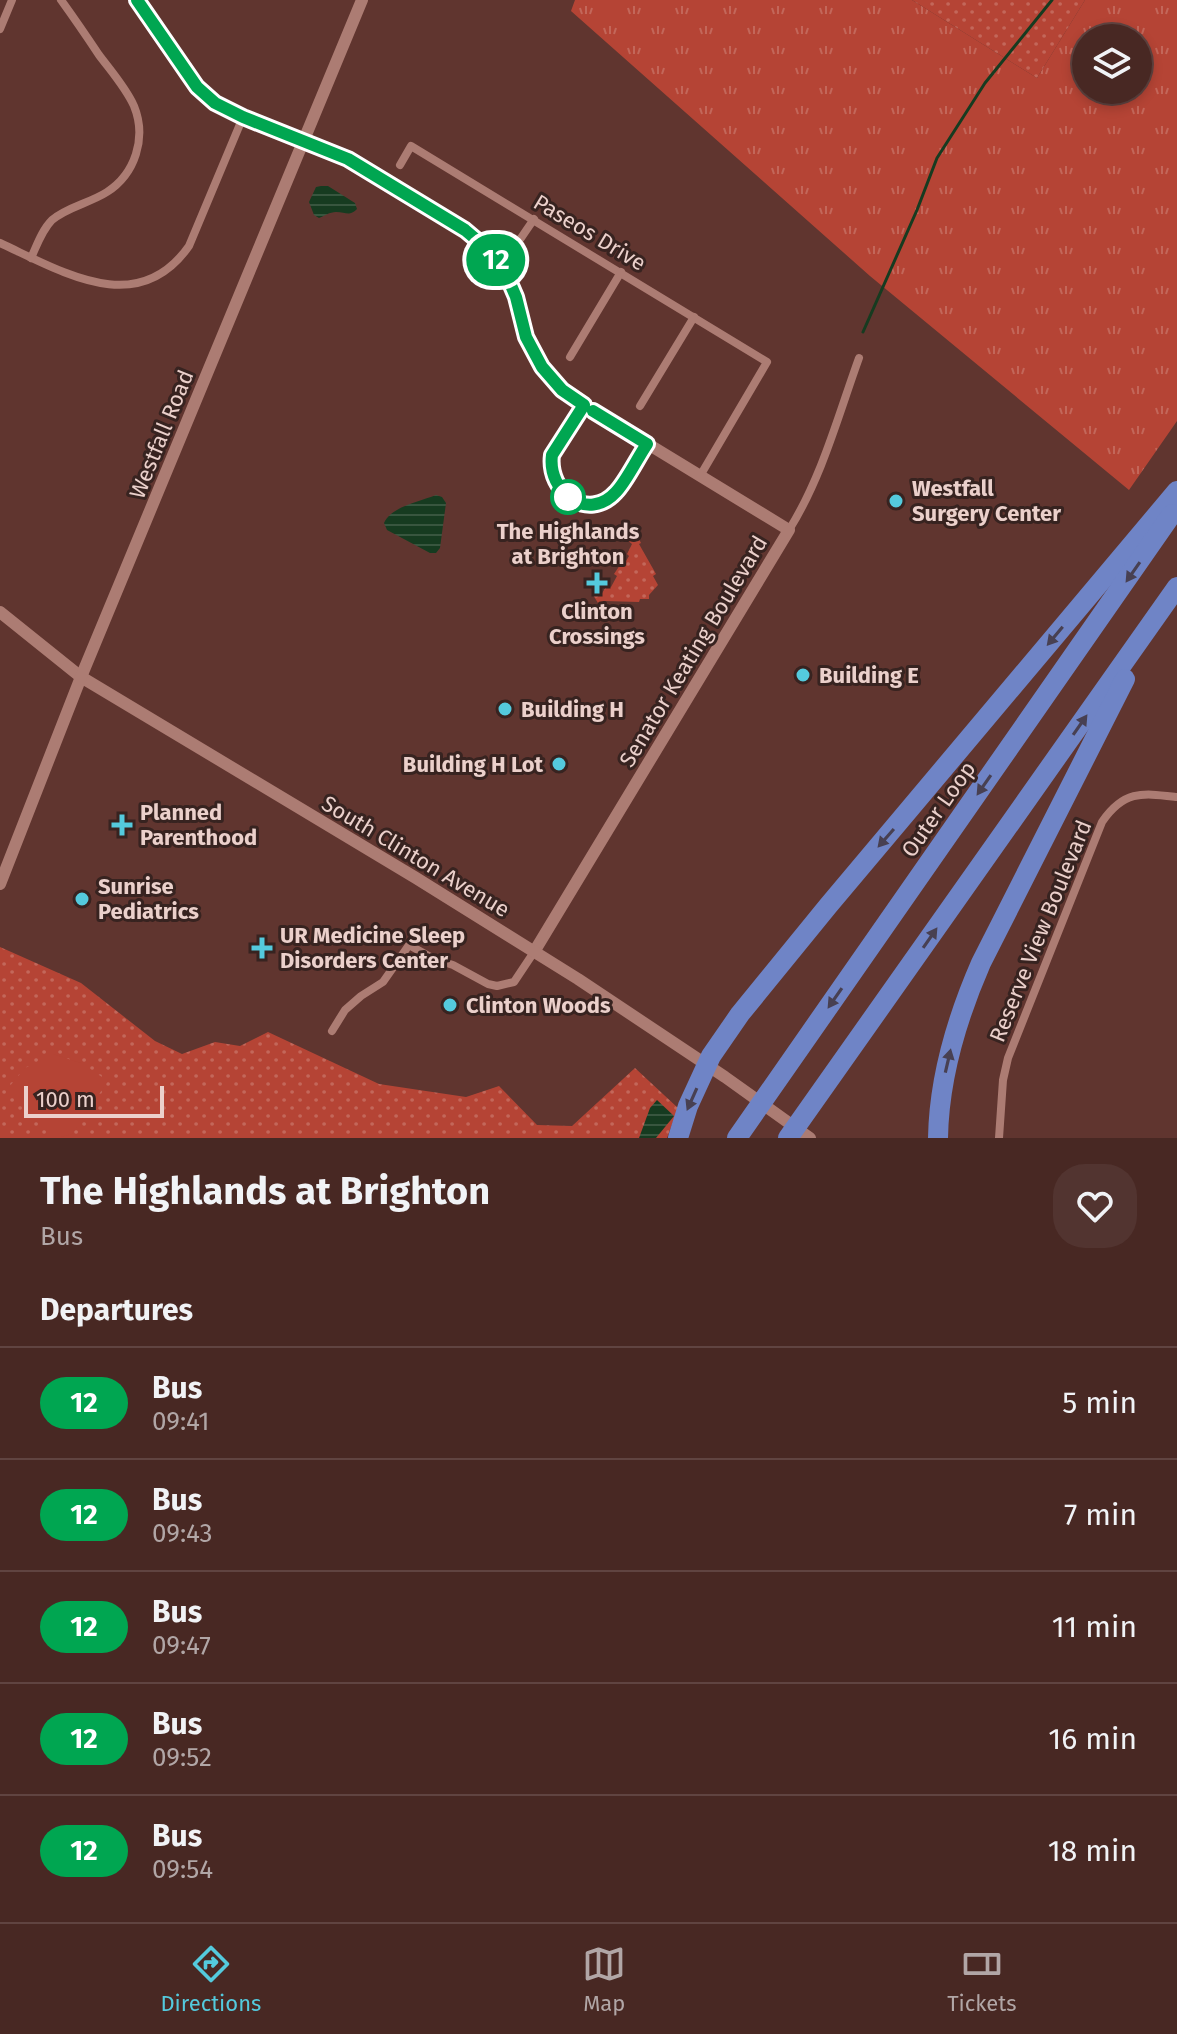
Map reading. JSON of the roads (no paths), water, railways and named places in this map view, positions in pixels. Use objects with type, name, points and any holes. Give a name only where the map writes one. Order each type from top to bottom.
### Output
[{"type":"highway","points":[[678,1138],[688,1106],[711,1056],[740,1014],[1177,491]]},
{"type":"highway","name":"Outer Loop","points":[[737,1138],[1177,507]]},
{"type":"highway","points":[[788,1138],[1177,587]]},
{"type":"highway","points":[[938,1138],[944,1082],[963,1003],[1154,620]]},
{"type":"street","points":[[0,29],[12,0]]},
{"type":"street","points":[[31,258],[51,221],[104,194],[125,176],[137,151],[139,135],[138,119],[129,98],[61,0]]},
{"type":"street","name":"Westfall Road","points":[[0,884],[81,677],[362,0]]},
{"type":"street","points":[[140,1],[197,87],[215,103],[348,159],[478,241],[497,261],[513,287],[533,352],[551,379],[573,398],[789,530]]},
{"type":"street","points":[[0,243],[102,285],[137,284],[162,274],[189,246],[243,117]]},
{"type":"street","name":"Paseos Drive","points":[[400,165],[411,146],[767,362],[700,476]]},
{"type":"street","points":[[497,261],[521,238],[534,219]]},
{"type":"street","points":[[570,357],[621,272]]},
{"type":"street","points":[[640,406],[694,317]]},
{"type":"street","name":"Senator Keating Boulevard","points":[[534,952],[805,504],[859,358]]},
{"type":"street","name":"South Clinton Avenue","points":[[0,613],[81,677],[534,952],[725,1077],[810,1138]]},
{"type":"street","name":"Reserve View Boulevard","points":[[999,1138],[1003,1080],[1008,1058],[1102,822],[1112,807],[1126,797],[1143,794],[1177,797]]},
{"type":"street","points":[[332,1031],[345,1010],[383,982],[409,945],[480,981],[497,986],[514,982],[534,952]]},
{"type":"waterway","points":[[863,332],[937,158],[985,83],[1052,0]]},
{"type":"place","name":"The Highlands at Brighton","points":[[568,497]]},
{"type":"place","name":"Westfall Surgery Center","points":[[896,501]]},
{"type":"place","name":"Clinton Crossings","points":[[597,583]]},
{"type":"place","name":"Building E","points":[[803,675]]},
{"type":"place","name":"Building H","points":[[505,709]]},
{"type":"place","name":"Building H Lot","points":[[559,764]]},
{"type":"place","name":"Planned Parenthood","points":[[122,825]]},
{"type":"place","name":"Sunrise Pediatrics","points":[[82,899]]},
{"type":"place","name":"UR Medicine Sleep Disorders Center","points":[[262,948]]},
{"type":"place","name":"Clinton Woods","points":[[450,1005]]}]
